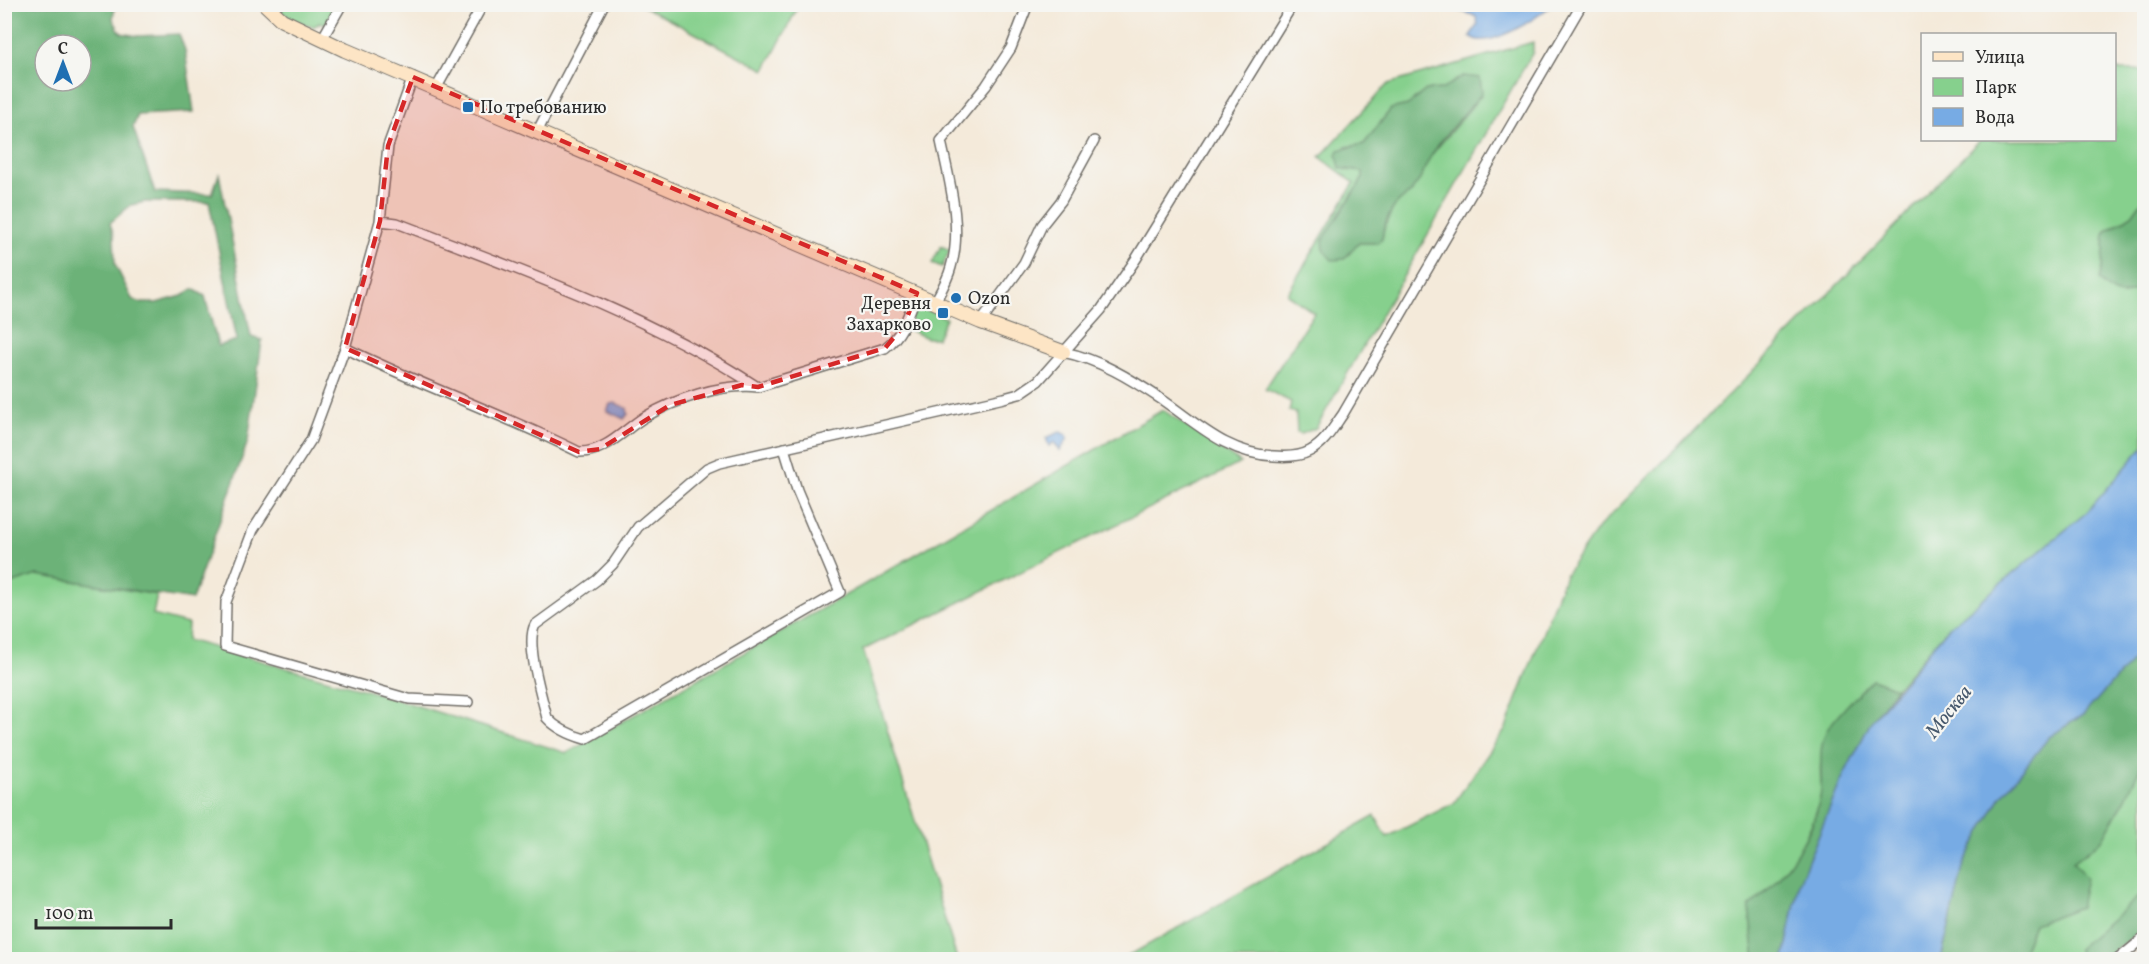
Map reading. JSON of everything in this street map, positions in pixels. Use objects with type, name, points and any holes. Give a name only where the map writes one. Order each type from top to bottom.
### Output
[{"type":"street","points":[[266,4],[282,20],[345,50],[538,130],[981,322],[1063,352],[1094,360],[1161,399],[1235,450],[1263,456],[1295,456],[1319,445],[1343,414],[1582,4]]},
{"type":"street","points":[[322,39],[342,4]]},
{"type":"street","points":[[437,87],[483,4]]},
{"type":"street","points":[[538,130],[604,4]]},
{"type":"street","points":[[935,302],[951,268],[954,254],[954,200],[941,141],[986,86],[1011,48],[1028,4]]},
{"type":"street","points":[[784,448],[797,490],[840,592],[585,739],[573,736],[553,724],[548,718],[535,660],[532,630],[535,625],[597,580],[613,564],[638,527],[707,468],[784,448],[1020,394],[1038,381],[1101,310],[1136,259],[1293,4]]},
{"type":"street","points":[[413,77],[388,146],[380,221],[345,348],[311,441],[253,530],[226,602],[225,646],[409,699],[468,702]]},
{"type":"street","points":[[981,322],[1024,262],[1042,225],[1061,201],[1095,141]]},
{"type":"street","points":[[380,221],[397,223],[536,275],[636,320],[728,367],[758,387]]},
{"type":"street","points":[[345,348],[455,399],[516,421],[579,452],[600,449],[645,417],[670,405],[742,385],[758,387],[885,348],[893,342],[903,327],[917,294]]},
{"type":"street","points":[[2118,960],[2145,939]]},
{"type":"highlighted area","points":[[413,77],[917,293],[903,327],[885,348],[758,387],[742,385],[670,405],[600,449],[579,452],[345,348],[380,221],[388,146]]},
{"type":"green space","points":[[4,5],[115,5],[113,19],[121,33],[138,36],[179,34],[185,50],[194,112],[138,115],[133,127],[155,192],[212,194],[219,174],[251,337],[262,340],[248,441],[192,600],[37,575],[5,586]],"holes":[[[145,202],[209,202],[237,340],[218,346],[205,296],[193,289],[182,296],[156,303],[141,303],[132,299],[115,264],[114,236],[110,223],[131,205]]]},
{"type":"green space","points":[[272,5],[337,5],[325,24],[321,22],[313,27],[291,19]]},
{"type":"green space","points":[[641,5],[799,5],[765,70]]},
{"type":"green space","points":[[1533,42],[1533,52],[1316,428],[1302,434],[1297,433],[1296,413],[1289,411],[1291,402],[1265,389],[1314,313],[1287,294],[1354,183],[1320,157],[1388,84]],"holes":[[[1463,76],[1482,94],[1429,158],[1411,193],[1396,202],[1384,228],[1382,239],[1377,243],[1359,243],[1344,259],[1323,240],[1363,178],[1363,172],[1346,170],[1345,147],[1364,144],[1391,109],[1408,105],[1426,90],[1443,89]]]},
{"type":"green space","points":[[2116,70],[2144,70],[2144,198],[2132,215],[2105,232],[2103,264],[2099,279],[2122,296],[2144,286],[2144,446],[2087,512],[1949,627],[1896,688],[1872,679],[1836,733],[1821,761],[1821,793],[1804,841],[1785,870],[1749,907],[1755,959],[1121,960],[1375,816],[1387,837],[1454,803],[1506,728],[1565,575],[1598,528],[1979,141],[2116,141]]},
{"type":"green space","points":[[1463,76],[1480,78],[1482,93],[1441,142],[1411,193],[1395,206],[1385,224],[1382,239],[1377,243],[1359,243],[1344,259],[1332,260],[1324,251],[1323,240],[1363,178],[1363,172],[1340,168],[1337,155],[1339,150],[1364,144],[1391,109],[1408,105],[1426,90],[1443,89]]},
{"type":"green space","points":[[2144,198],[2144,286],[2125,294],[2115,294],[2099,279],[2103,264],[2105,232],[2132,215]]},
{"type":"green space","points":[[941,246],[950,250],[942,267],[932,263]]},
{"type":"green space","points":[[917,304],[946,318],[937,338],[927,338],[905,328]]},
{"type":"green space","points":[[1163,410],[1241,463],[863,650],[957,959],[5,959],[4,586],[37,575],[157,595],[153,615],[188,624],[187,640],[380,694],[567,753],[858,588]]},
{"type":"green space","points":[[2144,647],[2144,759],[2126,798],[2102,840],[2073,862],[2086,878],[2080,907],[2034,924],[2020,959],[1941,960],[1964,863],[2000,798],[2049,737],[2084,714]]},
{"type":"green space","points":[[1872,679],[1896,688],[1872,720],[1841,781],[1799,883],[1784,959],[1755,959],[1749,907],[1785,870],[1805,838],[1818,805],[1825,734],[1839,714]]},
{"type":"green space","points":[[2144,759],[2144,892],[2078,949],[2080,959],[2020,960],[2034,924],[2080,907],[2073,862],[2102,840],[2126,798]]},
{"type":"green space","points":[[2144,892],[2144,928],[2104,959],[2080,959],[2078,949]]},
{"type":"water","points":[[1442,5],[1551,5],[1535,18],[1512,31],[1488,40],[1478,40],[1470,36],[1478,24],[1476,17]]},
{"type":"water","points":[[615,403],[627,408],[628,414],[624,419],[607,411],[610,404]]},
{"type":"water","points":[[1060,432],[1068,438],[1060,451],[1054,442],[1049,446],[1046,438]]},
{"type":"water","name":"Москва","points":[[2144,446],[2144,647],[2084,714],[2049,737],[2000,798],[1964,863],[1941,959],[1784,959],[1799,883],[1841,781],[1872,720],[1949,627],[2087,512]]},
{"type":"place","name":"По требованию","points":[[468,107]]},
{"type":"place","name":"Ozon","points":[[956,298]]},
{"type":"place","name":"Деревня Захарково","points":[[943,313]]}]
